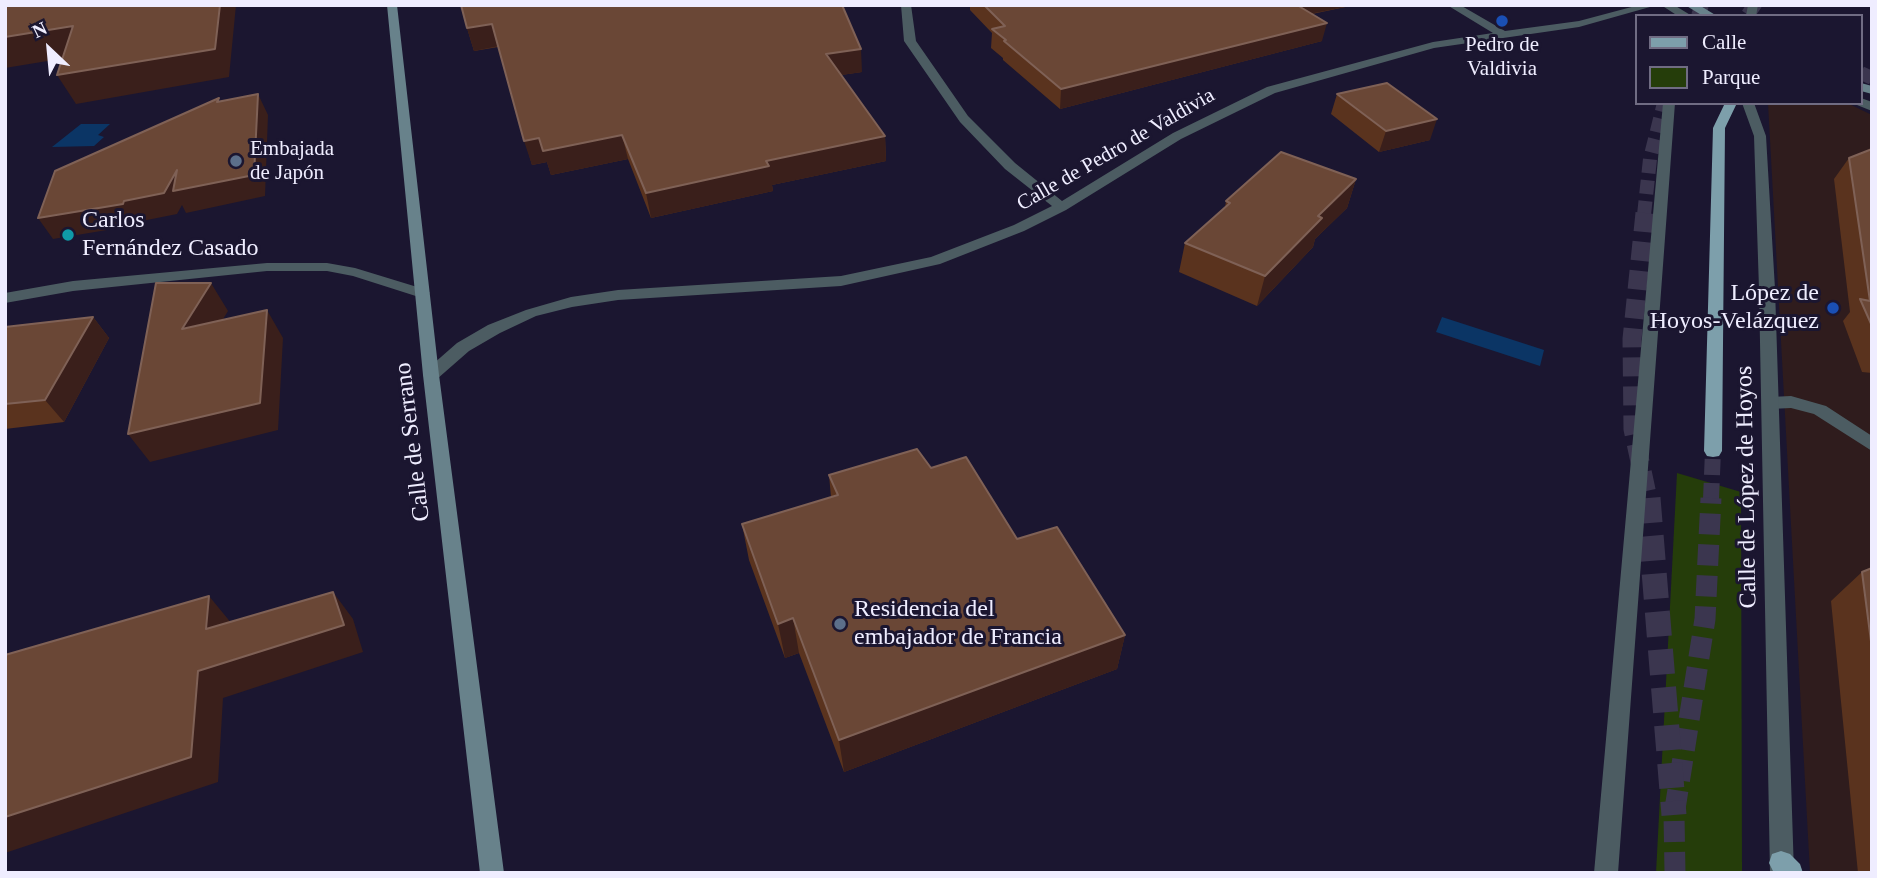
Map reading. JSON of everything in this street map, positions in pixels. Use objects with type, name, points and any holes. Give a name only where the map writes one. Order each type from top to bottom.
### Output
[{"type":"main road","name":"Calle de Serrano","points":[[392,5],[431,375],[492,873]]},
{"type":"main road","points":[[1690,5],[1708,14]]},
{"type":"main road","points":[[1713,451],[1719,128],[1730,105]]},
{"type":"street","points":[[906,5],[911,41],[964,119],[1010,166],[1061,207]]},
{"type":"street","points":[[1452,5],[1504,35]]},
{"type":"street","name":"Calle de Pedro de Valdivia","points":[[431,375],[463,347],[494,329],[531,313],[571,302],[618,295],[771,288],[874,275],[935,261],[973,247],[1061,207],[1177,136],[1271,90],[1433,45],[1579,24],[1652,5]]},
{"type":"street","points":[[1606,873],[1669,105]]},
{"type":"street","name":"Calle de López de Hoyos","points":[[1749,105],[1760,136],[1785,870]]},
{"type":"street","points":[[5,298],[73,286],[279,267],[327,267],[355,272],[422,293]]},
{"type":"street","points":[[1770,403],[1791,402],[1820,410],[1872,445]]},
{"type":"shaded area","points":[[1768,105],[1851,105],[1872,115],[1872,873],[1810,873]]},
{"type":"green space","points":[[1677,473],[1741,492],[1742,873],[1656,873]]},
{"type":"water","points":[[81,124],[110,124],[98,135],[104,137],[94,146],[52,147]]},
{"type":"water","points":[[1442,317],[1544,350],[1540,366],[1436,332]]},
{"type":"building","points":[[5,5],[220,5],[215,49],[57,75],[73,26],[5,37]]},
{"type":"building","points":[[461,5],[842,5],[861,49],[826,54],[885,136],[766,161],[769,166],[646,193],[622,135],[543,151],[539,138],[524,141],[492,24],[467,28]]},
{"type":"building","points":[[984,5],[1297,5],[1327,23],[1061,89],[992,29],[1005,26]]},
{"type":"building","points":[[1387,83],[1437,119],[1386,131],[1337,94]]},
{"type":"building","points":[[258,94],[254,175],[173,191],[177,170],[164,193],[124,201],[123,204],[38,218],[55,171],[219,98],[217,102]]},
{"type":"building","points":[[1872,149],[1872,326],[1860,299],[1870,301],[1849,158]]},
{"type":"building","points":[[1281,152],[1356,179],[1318,216],[1322,218],[1265,276],[1185,243],[1230,203],[1226,201]]},
{"type":"building","points":[[156,283],[211,283],[182,329],[267,310],[260,403],[128,434]]},
{"type":"building","points":[[93,317],[45,400],[5,404],[5,327]]},
{"type":"building","points":[[917,449],[931,468],[966,457],[1017,539],[1057,527],[1125,635],[839,740],[793,618],[778,624],[742,524],[838,495],[829,475]]},
{"type":"building","points":[[1872,568],[1872,649],[1862,572]]},
{"type":"building","points":[[333,592],[344,625],[198,671],[191,757],[5,817],[5,655],[209,596],[206,629]]},
{"type":"tunnel","points":[[1699,14],[1702,5]]},
{"type":"tunnel","points":[[1746,5],[1759,14]]},
{"type":"tunnel","points":[[1863,74],[1872,78]]},
{"type":"tunnel","points":[[1644,215],[1650,159],[1664,105]]},
{"type":"tunnel","points":[[1645,213],[1632,339],[1633,429],[1648,499]]},
{"type":"tunnel","points":[[1711,499],[1713,451]]},
{"type":"tunnel","points":[[1648,498],[1674,815]]},
{"type":"tunnel","points":[[1675,873],[1674,815],[1705,619],[1711,498]]},
{"type":"place","name":"Pedro de Valdivia","points":[[1502,21]]},
{"type":"place","name":"Embajada de Japón","points":[[236,161]]},
{"type":"place","name":"Carlos Fernández Casado","points":[[68,235]]},
{"type":"place","name":"López de Hoyos-Velázquez","points":[[1833,308]]},
{"type":"place","name":"Residencia del embajador de Francia","points":[[840,624]]}]
